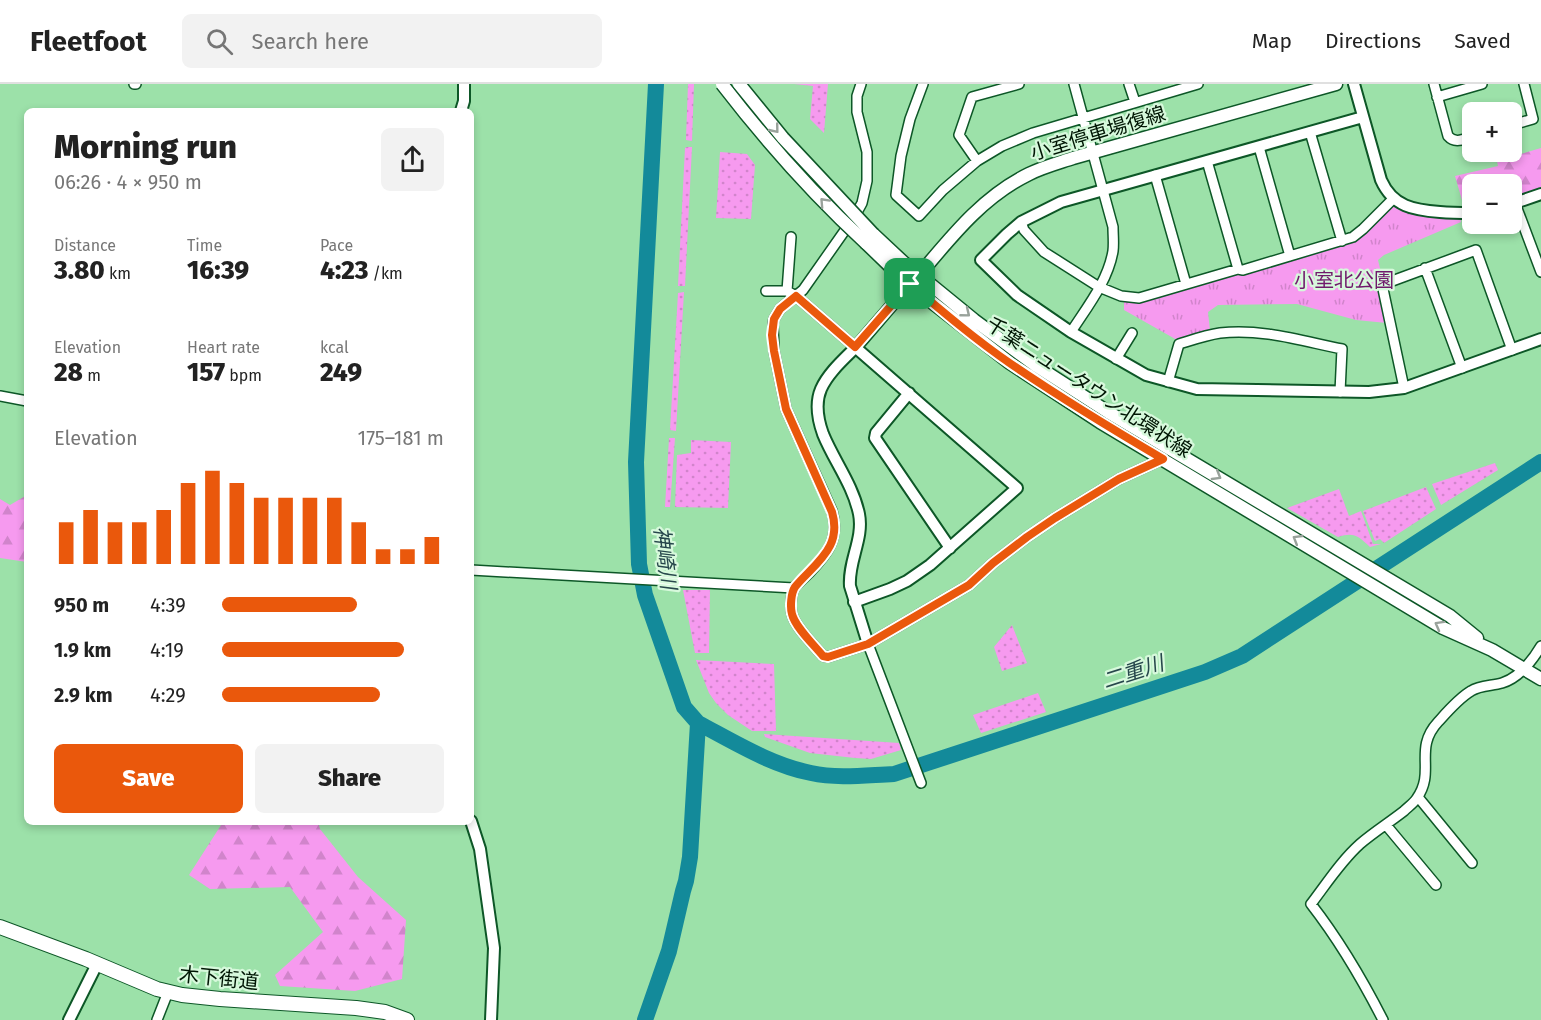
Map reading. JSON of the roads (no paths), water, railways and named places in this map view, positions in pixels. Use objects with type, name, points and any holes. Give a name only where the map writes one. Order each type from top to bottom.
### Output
[{"type":"main road","name":"千葉ニュータウン北環状線","points":[[722,84],[771,145],[842,221],[870,239]]},
{"type":"main road","name":"千葉ニュータウン北環状線","points":[[739,84],[895,271],[915,279],[1035,365],[1108,412],[1450,616],[1492,651]]},
{"type":"main road","name":"小室停車場復線","points":[[915,279],[969,217],[993,195],[1030,173],[1336,84]]},
{"type":"main road","name":"千葉ニュータウン北環状線","points":[[915,279],[967,331],[1010,363],[1100,422],[1443,628],[1492,651],[1541,680]]},
{"type":"main road","name":"木下街道","points":[[0,927],[168,992],[220,999],[372,1010],[407,1020]]},
{"type":"street","points":[[462,108],[464,84]]},
{"type":"street","points":[[766,291],[792,293],[803,290],[862,203],[867,181],[867,158],[858,112],[857,96],[861,84]]},
{"type":"street","points":[[923,84],[903,146],[896,195],[919,216],[943,190],[978,161],[1002,146],[1033,133],[1198,84]]},
{"type":"street","points":[[978,161],[959,135],[972,97],[1019,84]]},
{"type":"street","points":[[1071,332],[1109,268],[1114,249],[1113,227],[1074,84]]},
{"type":"street","points":[[1129,84],[1134,102]]},
{"type":"street","points":[[1354,84],[1381,180],[1387,191],[1401,204],[1414,209],[1462,213]]},
{"type":"street","points":[[1434,84],[1448,136],[1451,140],[1462,140]]},
{"type":"street","points":[[1437,97],[1482,84]]},
{"type":"street","points":[[1522,122],[1533,119],[1524,84]]},
{"type":"street","points":[[1363,117],[1061,202],[1021,222],[981,260],[1017,295],[1116,359],[1146,375],[1197,389],[1369,392],[1404,388],[1541,339]]},
{"type":"street","points":[[1310,132],[1342,241]]},
{"type":"street","points":[[1259,147],[1290,256]]},
{"type":"street","points":[[1207,161],[1238,269]]},
{"type":"street","points":[[1155,175],[1186,284]]},
{"type":"street","points":[[1522,201],[1541,194]]},
{"type":"street","points":[[1021,222],[1024,230],[1044,252],[1099,287],[1121,296],[1138,298],[1353,237],[1394,198]]},
{"type":"street","points":[[1522,224],[1541,272]]},
{"type":"street","points":[[791,237],[792,293],[774,319],[772,335],[774,351],[786,409],[835,521],[835,531],[829,550],[794,588],[792,615],[823,656],[828,657],[868,644],[969,585],[993,563],[1055,518],[1119,479],[1163,459]]},
{"type":"street","points":[[1404,388],[1383,289],[1384,284],[1476,250],[1512,350]]},
{"type":"street","points":[[1425,268],[1462,368]]},
{"type":"street","points":[[915,279],[821,388],[818,413],[824,435],[858,511],[860,532],[849,576],[854,602],[921,783]]},
{"type":"street","points":[[792,293],[1017,488],[930,565],[890,589],[854,602]]},
{"type":"street","points":[[1116,359],[1132,333]]},
{"type":"street","points":[[1168,382],[1179,344],[1218,333],[1259,333],[1342,349],[1340,392]]},
{"type":"street","points":[[909,393],[876,433],[875,438],[950,548]]},
{"type":"street","points":[[0,396],[24,400]]},
{"type":"street","points":[[474,570],[794,588]]},
{"type":"street","points":[[1383,1020],[1343,950],[1311,904],[1362,842],[1418,797],[1427,774],[1426,741],[1431,730],[1469,692],[1503,682],[1514,676],[1532,660],[1541,646]]},
{"type":"street","points":[[1418,797],[1472,863]]},
{"type":"street","points":[[472,825],[480,849],[494,948],[491,1020]]},
{"type":"street","points":[[1386,825],[1436,885]]},
{"type":"street","points":[[69,1020],[97,964]]},
{"type":"street","points":[[157,1020],[168,992]]},
{"type":"waterway","name":"神崎川","points":[[645,1020],[669,951],[686,881],[690,857],[698,723],[684,707],[645,595],[639,564],[636,462],[656,84]]},
{"type":"waterway","name":"二重川","points":[[698,723],[753,752],[811,773],[832,776],[894,774],[1205,672],[1242,656],[1541,462]]},
{"type":"park label","name":"小室北公園","points":[[1344,280]]}]
